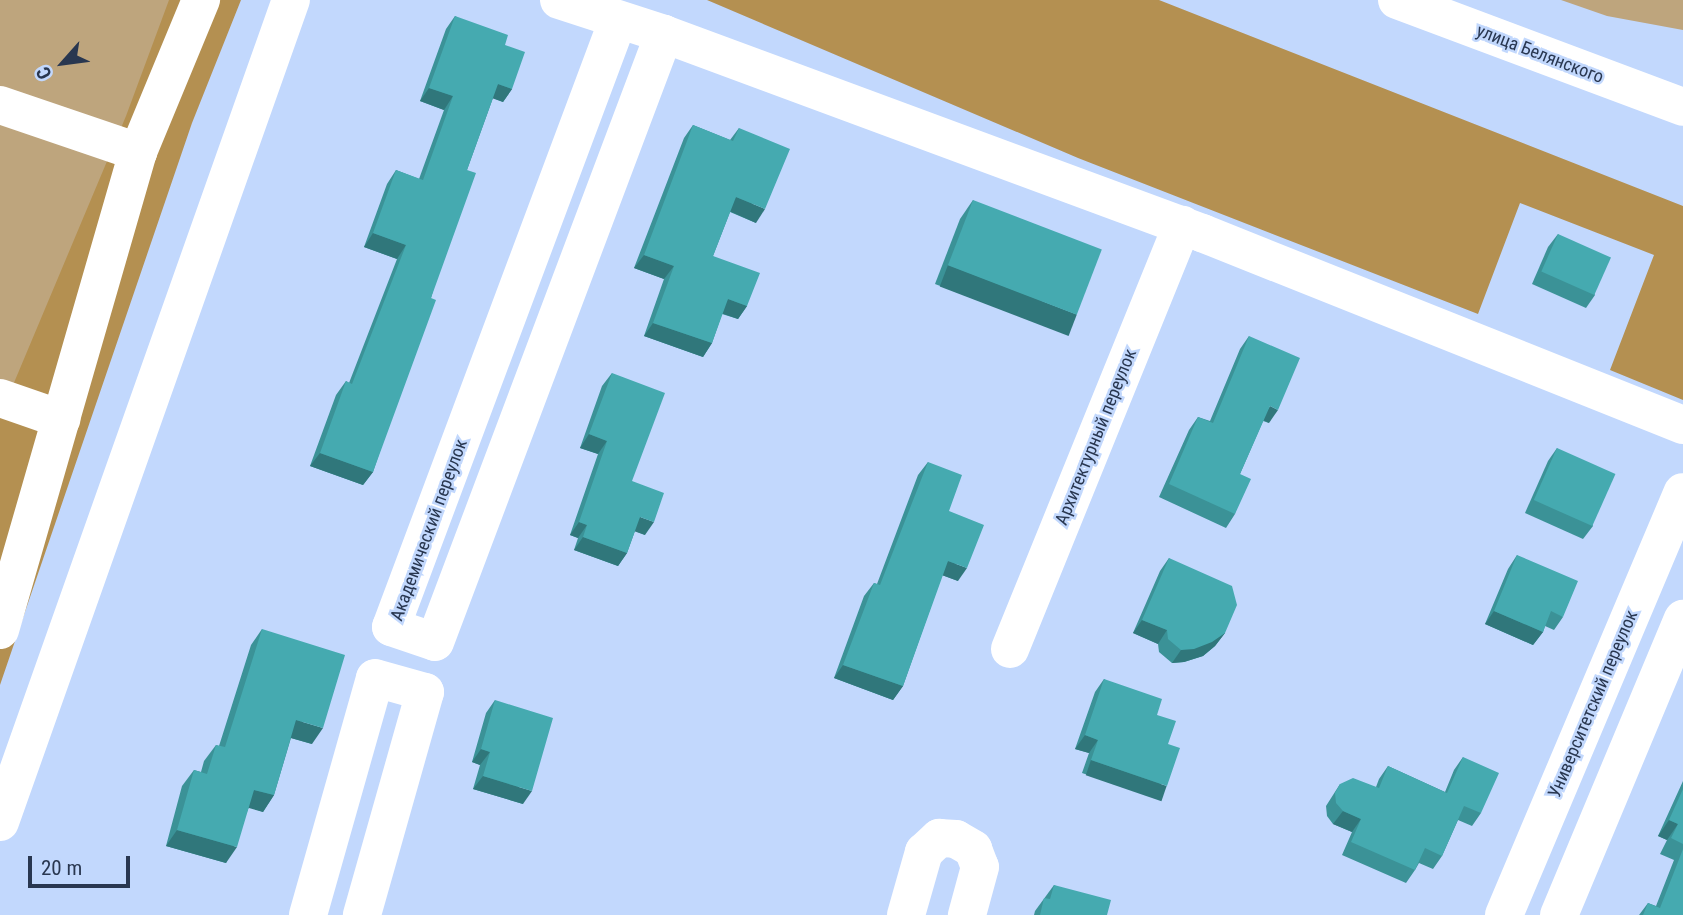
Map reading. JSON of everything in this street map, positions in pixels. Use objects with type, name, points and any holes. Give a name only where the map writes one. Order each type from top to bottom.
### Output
[{"type":"street","points":[[0,630],[138,152],[201,0]]},
{"type":"street","points":[[0,822],[291,0]]},
{"type":"street","points":[[559,0],[664,34],[1182,225],[1683,425]]},
{"type":"street","name":"улица Белянского","points":[[1397,0],[1683,107]]},
{"type":"street","name":"Академический переулок","points":[[618,20],[391,626],[435,642],[664,34]]},
{"type":"street","points":[[0,105],[138,152]]},
{"type":"street","name":"Архитектурный переулок","points":[[1010,649],[1182,225]]},
{"type":"street","points":[[0,398],[61,419]]},
{"type":"street","name":"Университетский переулок","points":[[1504,915],[1683,492]]},
{"type":"street","points":[[1559,915],[1683,619]]},
{"type":"street","points":[[308,915],[375,678],[425,692],[362,915]]},
{"type":"street","points":[[906,915],[923,852],[939,838],[956,839],[973,849],[980,867],[967,915]]},
{"type":"shaded area","points":[[0,0],[179,0],[0,535]]},
{"type":"shaded area","points":[[169,0],[241,0],[192,123],[0,685],[0,416],[126,116]]},
{"type":"shaded area","points":[[707,0],[1159,0],[1683,206],[1683,400],[1610,370],[1654,255],[1520,203],[1478,314],[1078,158]]},
{"type":"shaded area","points":[[1561,0],[1683,0],[1683,30],[1607,16]]},
{"type":"building","points":[[455,16],[508,35],[505,45],[525,52],[512,89],[498,84],[467,170],[476,173],[431,298],[436,300],[373,472],[320,453],[346,381],[352,384],[406,245],[373,233],[396,170],[423,180],[453,96],[429,88]]},
{"type":"building","points":[[693,125],[733,141],[739,128],[790,149],[765,209],[736,197],[713,256],[760,273],[747,306],[728,299],[712,343],[653,323],[674,266],[644,255]]},
{"type":"building","points":[[973,200],[1102,249],[1077,315],[948,265]]},
{"type":"building","points":[[1558,234],[1611,258],[1594,295],[1541,271]]},
{"type":"building","points":[[1249,336],[1300,358],[1278,410],[1270,406],[1240,474],[1251,479],[1235,514],[1169,484],[1198,417],[1213,423]]},
{"type":"building","points":[[612,373],[665,393],[632,481],[664,493],[654,522],[640,517],[627,553],[583,537],[587,525],[579,522],[607,441],[589,434]]},
{"type":"building","points":[[1557,448],[1615,474],[1592,526],[1534,500]]},
{"type":"building","points":[[928,462],[962,475],[949,511],[984,525],[967,568],[948,561],[903,686],[843,665],[874,583],[880,585]]},
{"type":"building","points":[[1517,555],[1578,581],[1563,617],[1551,611],[1543,632],[1494,611]]},
{"type":"building","points":[[1169,558],[1232,586],[1237,605],[1225,633],[1194,649],[1181,650],[1168,639],[1167,630],[1142,620]]},
{"type":"building","points":[[262,629],[345,655],[323,728],[296,720],[274,795],[254,790],[237,847],[177,830],[194,770],[207,774],[216,745],[225,747]]},
{"type":"building","points":[[1104,679],[1162,699],[1157,715],[1176,721],[1168,744],[1180,748],[1167,786],[1091,760],[1098,740],[1085,735]]},
{"type":"building","points":[[495,700],[553,718],[532,791],[483,776],[490,752],[481,749]]},
{"type":"building","points":[[1463,757],[1499,773],[1481,813],[1464,806],[1442,856],[1425,848],[1415,870],[1351,842],[1361,819],[1343,811],[1336,803],[1335,793],[1340,784],[1353,778],[1379,788],[1388,766],[1447,793]]},
{"type":"building","points":[[1683,789],[1683,844],[1671,838],[1678,824],[1669,820]]},
{"type":"building","points":[[1683,849],[1683,915],[1643,915],[1648,903],[1660,908]]},
{"type":"building","points":[[1054,885],[1111,900],[1107,915],[1040,915],[1044,898],[1050,899]]}]
